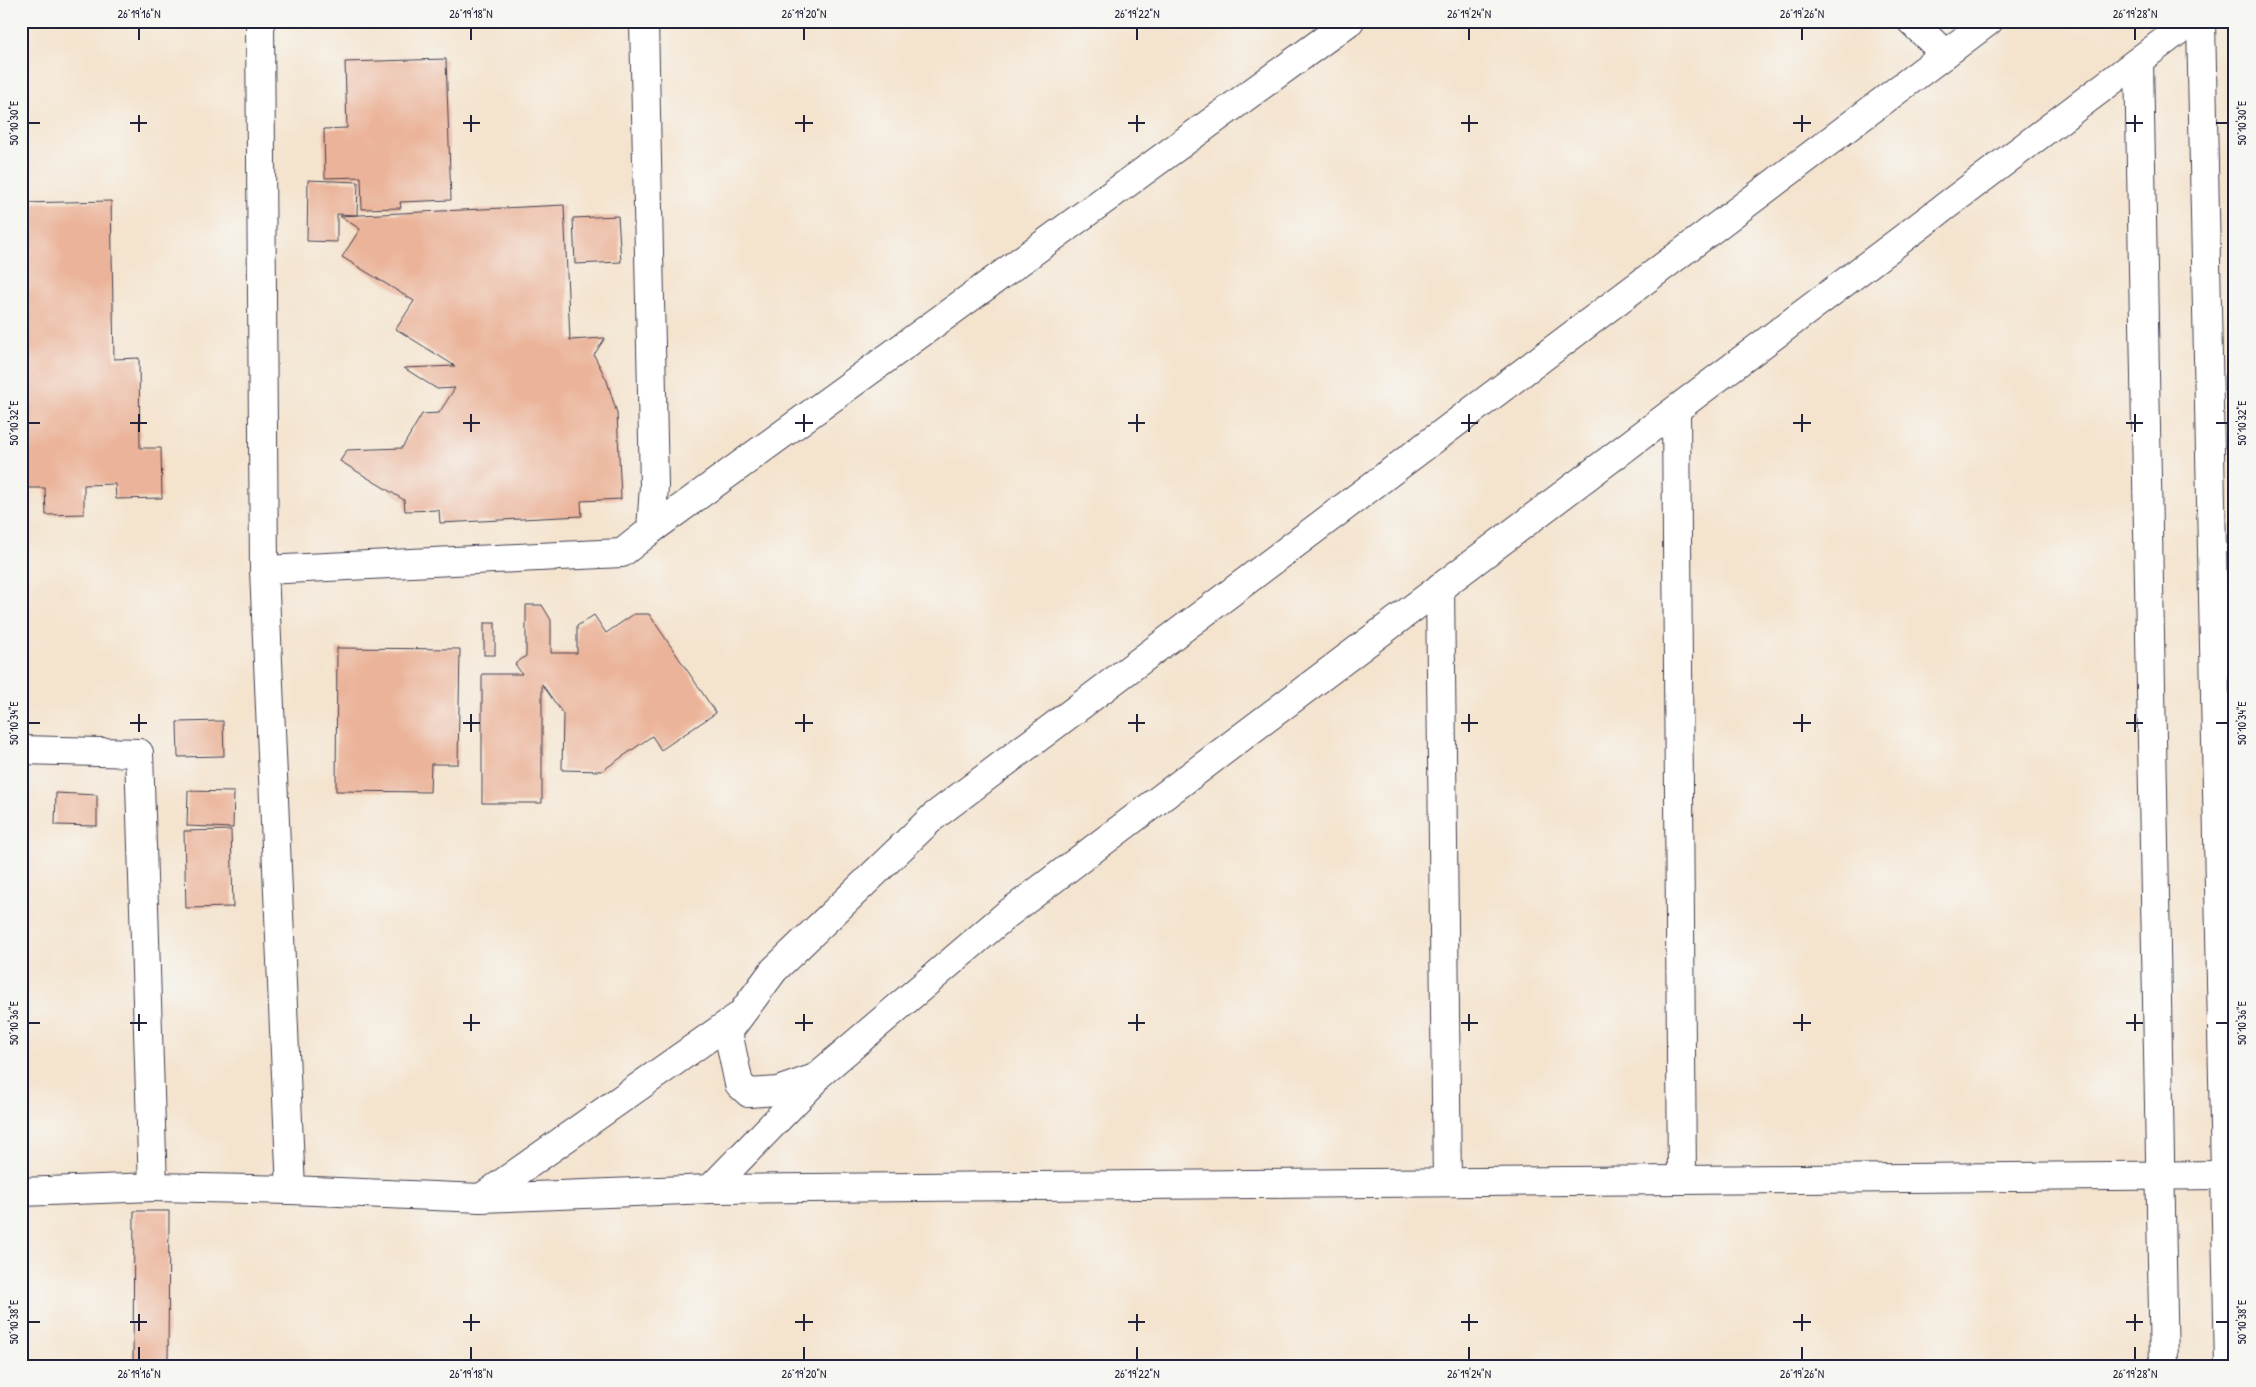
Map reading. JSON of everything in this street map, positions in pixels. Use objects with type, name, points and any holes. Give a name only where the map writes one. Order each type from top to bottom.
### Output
[{"type":"street","points":[[260,21],[264,570],[291,1190]]},
{"type":"street","points":[[644,21],[654,486],[651,530]]},
{"type":"street","points":[[264,570],[622,553],[1350,21]]},
{"type":"street","points":[[1911,21],[1945,54]]},
{"type":"street","points":[[1989,21],[933,817],[774,970],[739,1016],[728,1032],[739,1084],[750,1093],[778,1091],[815,1078],[1006,915],[2191,21]]},
{"type":"street","points":[[2201,21],[2229,1366]]},
{"type":"street","points":[[2139,61],[2164,1366]]},
{"type":"street","points":[[1676,410],[1682,1180]]},
{"type":"street","points":[[1440,587],[1447,1182]]},
{"type":"street","points":[[21,750],[139,753],[153,1187]]},
{"type":"street","points":[[481,1198],[739,1016]]},
{"type":"street","points":[[710,1189],[826,1069]]},
{"type":"street","points":[[21,1192],[153,1187],[291,1190],[481,1198],[710,1189],[2225,1175]]},
{"type":"building","points":[[446,59],[451,200],[400,202],[401,208],[362,209],[361,177],[325,178],[324,129],[347,128],[345,62]]},
{"type":"building","points":[[308,180],[358,182],[357,215],[337,214],[337,242],[307,241]]},
{"type":"building","points":[[111,201],[114,359],[139,358],[140,448],[161,448],[162,498],[116,499],[115,484],[84,485],[84,514],[46,515],[45,488],[21,488],[21,203]]},
{"type":"building","points":[[564,205],[570,340],[605,338],[594,355],[607,381],[617,413],[621,499],[581,501],[582,516],[440,523],[439,510],[405,511],[404,500],[340,461],[347,450],[402,448],[422,414],[439,413],[455,388],[437,389],[404,368],[455,366],[396,329],[414,301],[342,257],[360,229],[340,216]]},
{"type":"building","points":[[618,216],[621,262],[575,264],[573,218]]},
{"type":"building","points":[[526,605],[542,605],[551,620],[551,653],[577,653],[577,626],[594,615],[606,633],[634,614],[649,614],[716,713],[661,750],[652,736],[602,771],[562,770],[563,714],[542,684],[542,803],[482,803],[482,674],[522,674],[515,664],[526,656]]},
{"type":"building","points":[[484,623],[495,623],[495,655],[484,655]]},
{"type":"building","points":[[337,648],[460,649],[458,764],[431,764],[430,792],[336,791]]},
{"type":"building","points":[[223,721],[224,756],[178,757],[177,722]]},
{"type":"building","points":[[188,791],[234,792],[233,828],[187,826]]},
{"type":"building","points":[[56,793],[97,795],[97,826],[55,825]]},
{"type":"building","points":[[231,830],[233,907],[186,908],[184,831]]},
{"type":"building","points":[[134,1211],[169,1211],[168,1366],[133,1366]]}]
